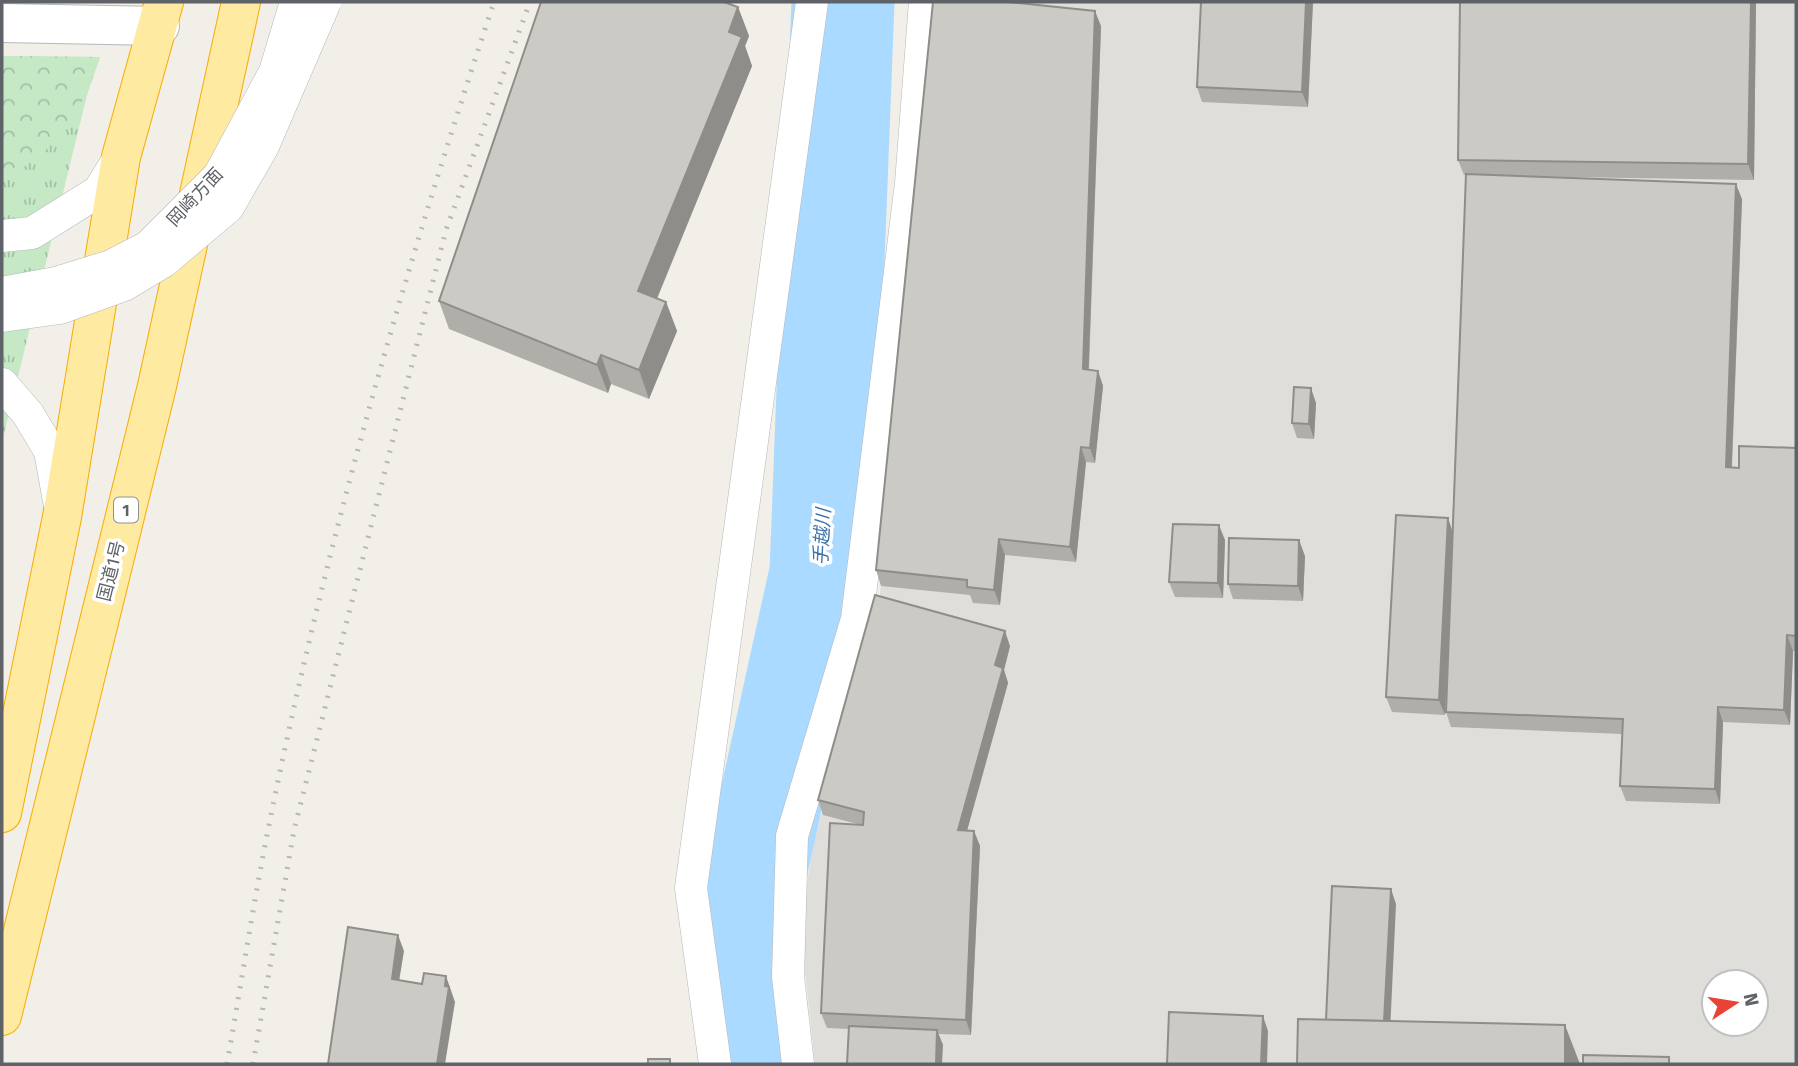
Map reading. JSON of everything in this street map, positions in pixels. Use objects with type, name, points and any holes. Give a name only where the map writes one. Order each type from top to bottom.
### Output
[{"type":"highway","name":"国道1号","points":[[2,1016],[153,399],[241,2]]},
{"type":"highway","points":[[2,813],[62,517],[121,157],[162,14]]},
{"type":"street","points":[[2,23],[162,14]]},
{"type":"lane","name":"岡崎方面","points":[[2,293],[56,283],[111,266],[148,247],[219,176],[275,72],[296,2]]},
{"type":"lane","points":[[2,316],[60,308],[124,285],[164,261],[228,206],[263,146],[325,2]]},
{"type":"lane","points":[[715,1064],[691,888],[812,2]]},
{"type":"lane","points":[[798,1064],[788,977],[792,836],[857,619],[911,183],[925,2]]},
{"type":"lane","points":[[2,236],[32,233],[99,191],[121,157]]},
{"type":"lane","points":[[2,384],[28,414],[50,451],[62,517]]},
{"type":"shaded area","points":[[934,2],[1796,2],[1796,1064],[815,1064],[801,932],[812,848],[879,605]]},
{"type":"green space","points":[[2,56],[100,57],[87,95],[2,442]]},
{"type":"green space","points":[[2,56],[100,57],[84,97],[64,130],[38,157],[2,180]]},
{"type":"building","points":[[541,2],[724,2],[738,7],[729,32],[742,37],[638,291],[666,302],[639,370],[601,355],[597,365],[439,301]]},
{"type":"building","points":[[933,2],[1008,2],[1095,11],[1083,369],[1098,371],[1090,448],[1081,447],[1070,547],[999,539],[994,590],[967,587],[967,580],[876,570]]},
{"type":"building","points":[[1201,2],[1306,2],[1302,92],[1197,87]]},
{"type":"building","points":[[1460,2],[1751,2],[1748,164],[1458,160]]},
{"type":"building","points":[[1466,174],[1736,184],[1726,467],[1739,468],[1739,446],[1796,448],[1796,636],[1787,635],[1784,710],[1718,707],[1715,789],[1620,786],[1623,719],[1446,712]]},
{"type":"building","points":[[1294,387],[1311,388],[1309,424],[1292,423]]},
{"type":"building","points":[[1396,515],[1448,518],[1439,700],[1386,697]]},
{"type":"building","points":[[1173,524],[1219,525],[1218,583],[1169,582]]},
{"type":"building","points":[[1229,538],[1299,540],[1298,586],[1228,584]]},
{"type":"building","points":[[875,595],[1005,631],[995,665],[1003,668],[958,830],[974,831],[966,1020],[821,1013],[830,823],[863,825],[864,812],[818,800]]},
{"type":"building","points":[[1332,886],[1391,889],[1384,1021],[1326,1020]]},
{"type":"building","points":[[348,927],[398,935],[392,979],[422,984],[424,973],[446,976],[445,986],[449,987],[437,1064],[328,1064]]},
{"type":"building","points":[[1169,1012],[1263,1016],[1261,1064],[1167,1064]]},
{"type":"building","points":[[1298,1019],[1565,1025],[1565,1064],[1297,1064]]},
{"type":"building","points":[[849,1026],[937,1030],[936,1064],[847,1064]]},
{"type":"building","points":[[1583,1055],[1669,1057],[1669,1064],[1583,1064]]},
{"type":"building","points":[[648,1059],[670,1059],[670,1064],[648,1064]]},
{"type":"waterway","name":"手越川","points":[[757,1064],[750,1010],[747,909],[821,573],[843,2]]},
{"type":"railway","points":[[227,1064],[269,825],[341,513],[398,307],[494,2]]},
{"type":"railway","points":[[253,1064],[294,830],[446,230],[530,2]]}]
